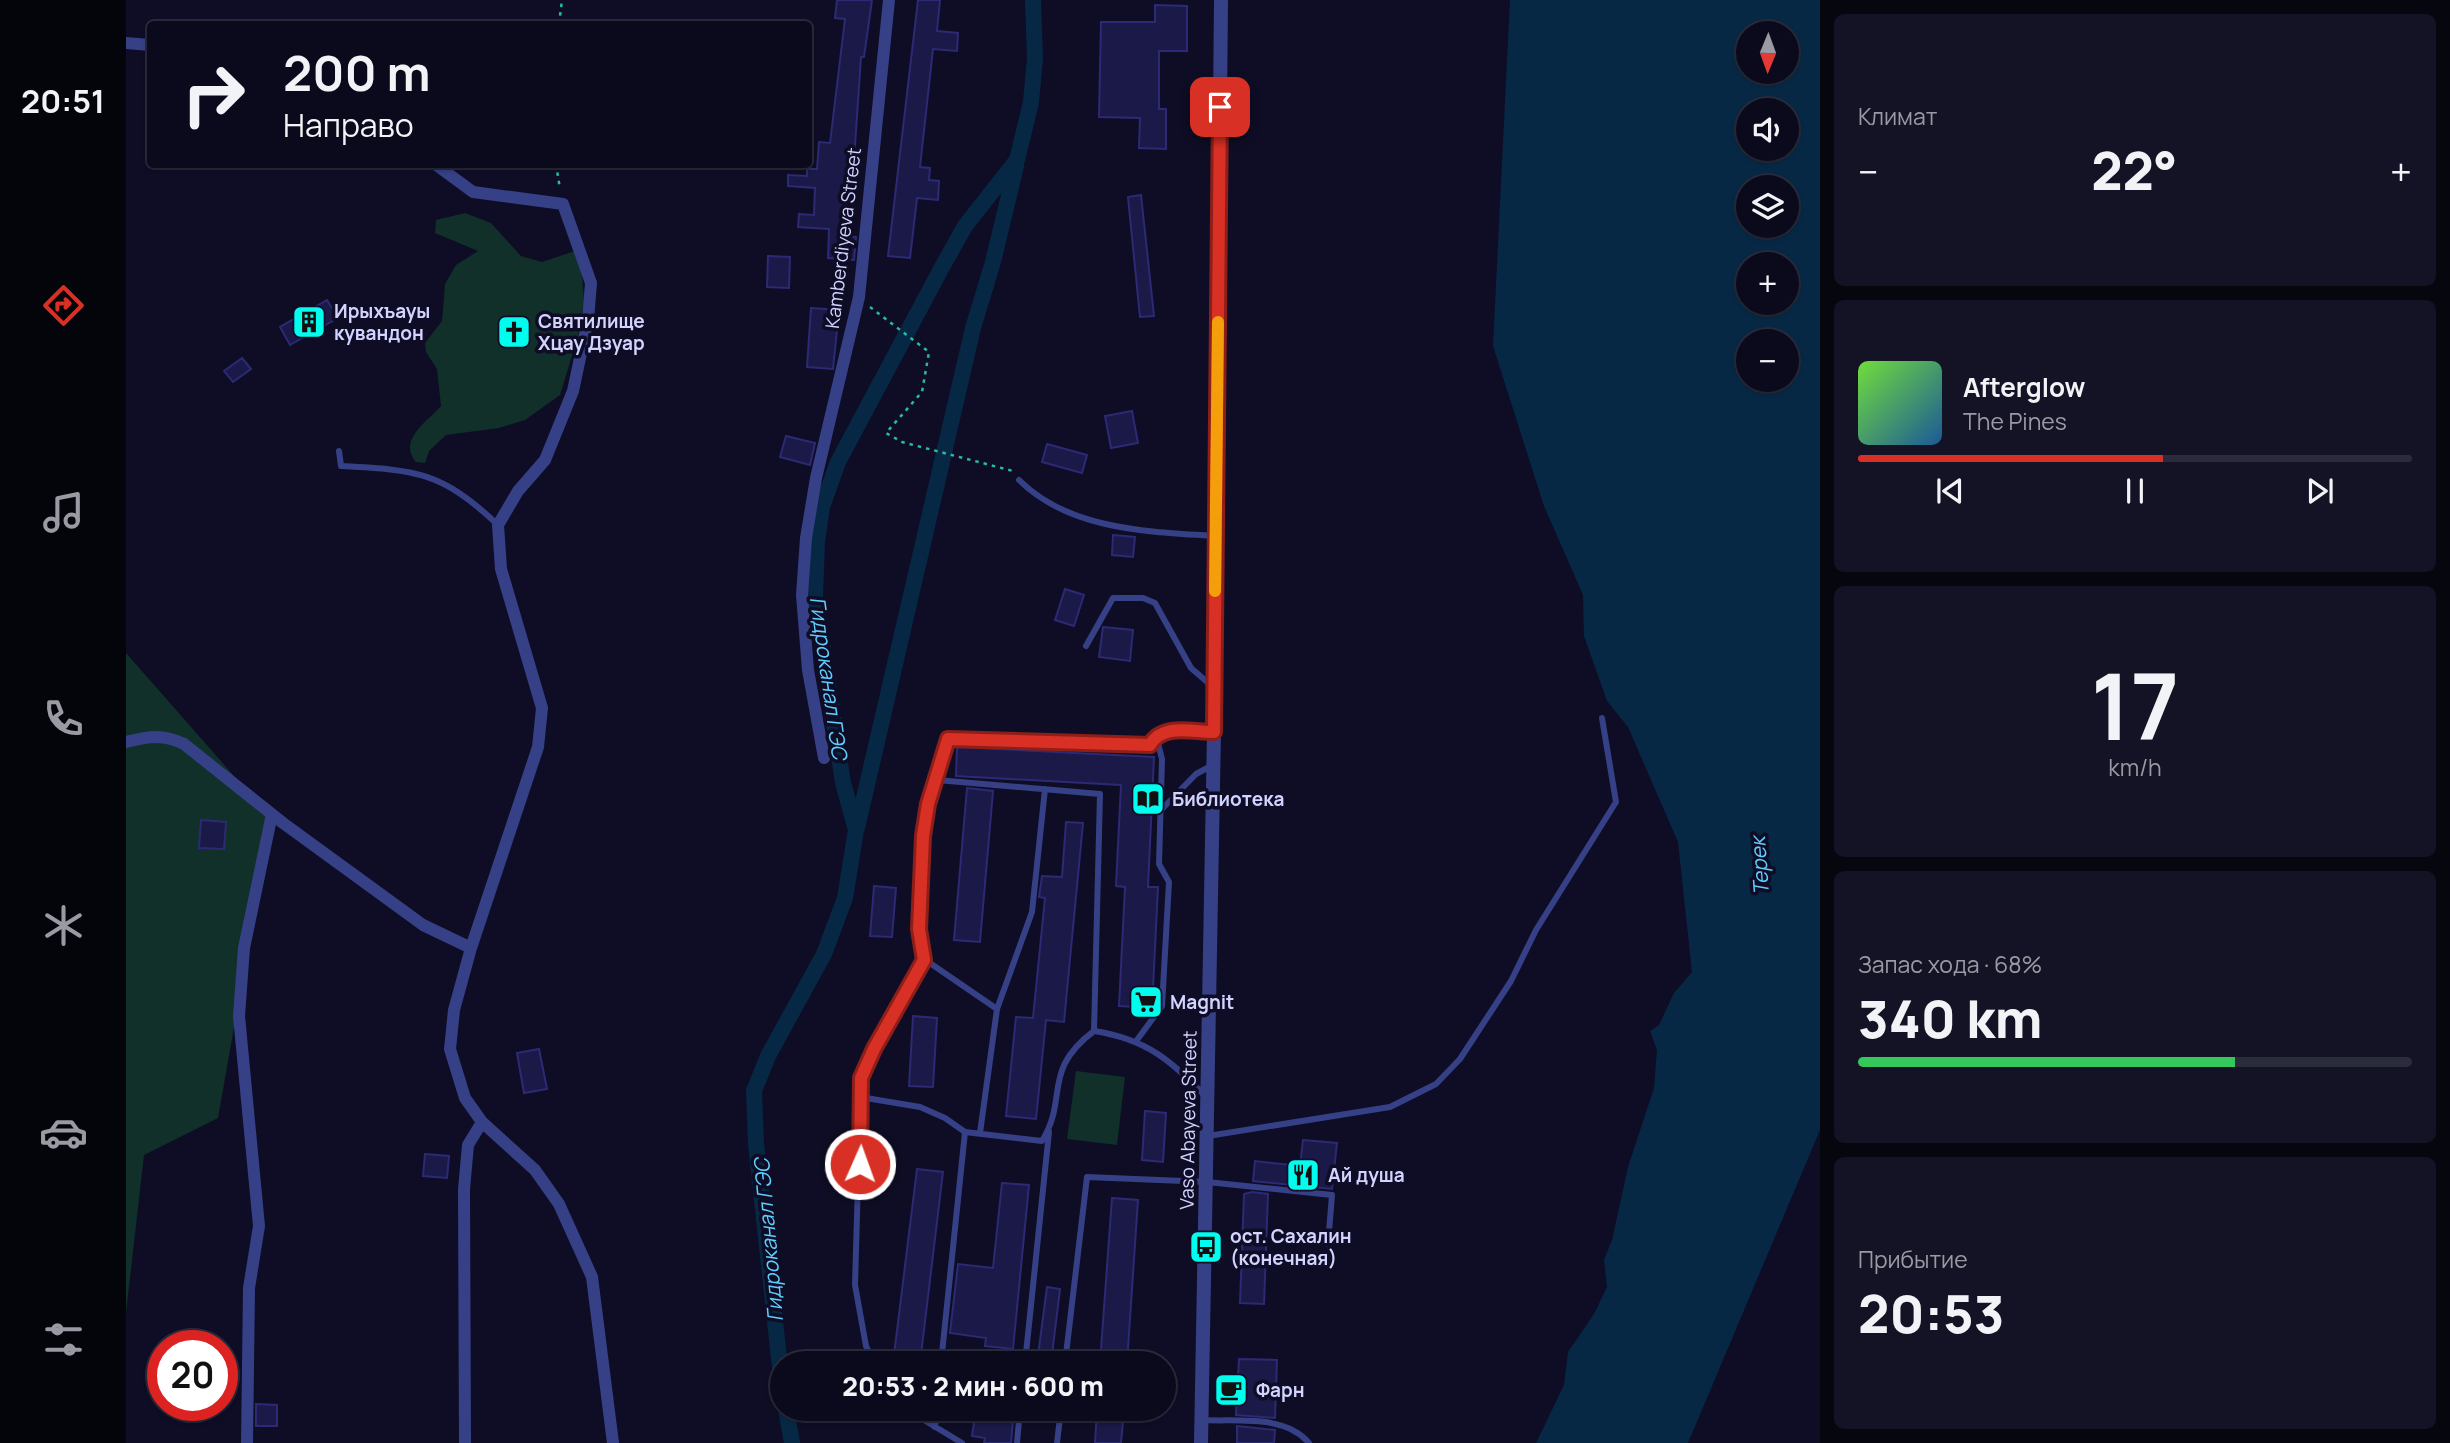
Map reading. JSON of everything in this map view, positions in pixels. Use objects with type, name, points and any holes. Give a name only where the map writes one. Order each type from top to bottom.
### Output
[{"type":"street","name":"Kamberdiyeva Street","points":[[824,758],[808,670],[802,595],[806,538],[816,478],[859,297],[889,0]]},
{"type":"street","name":"Vaso Abayeva Street","points":[[1201,1443],[1214,732],[1221,0]]},
{"type":"street","points":[[126,43],[147,45]]},
{"type":"street","points":[[440,168],[473,192],[562,204],[591,283],[576,379],[545,460],[517,491],[498,525],[501,569],[541,708],[538,747],[471,947],[454,1010],[450,1049],[465,1098],[482,1122],[535,1170],[559,1204],[592,1277],[613,1443]]},
{"type":"street","points":[[126,742],[148,736],[167,736],[184,744],[271,814],[422,926],[471,947]]},
{"type":"street","points":[[247,1443],[249,1288],[259,1216],[239,1016],[244,948],[271,814]]},
{"type":"street","points":[[464,1443],[464,1189],[468,1145],[482,1122]]},
{"type":"lane","points":[[339,451],[341,466],[394,467],[434,479],[467,496],[498,525]]},
{"type":"lane","points":[[1019,480],[1037,498],[1113,528],[1215,536]]},
{"type":"lane","points":[[1086,646],[1113,598],[1143,598],[1155,603],[1191,668],[1214,688]]},
{"type":"lane","points":[[1207,1136],[1391,1107],[1436,1084],[1460,1059],[1511,981],[1536,930],[1616,802],[1602,718]]},
{"type":"lane","points":[[868,1351],[855,1285],[862,1137],[861,1078],[867,1062],[924,960],[919,929],[923,836],[928,804],[948,739],[1150,745],[1156,735],[1164,731],[1214,732]]},
{"type":"lane","points":[[1135,1040],[1139,1040],[1162,1006],[1169,882],[1159,864],[1162,758],[1156,735]]},
{"type":"lane","points":[[1161,810],[1196,774],[1213,765]]},
{"type":"lane","points":[[937,780],[1100,794],[1094,1031]]},
{"type":"lane","points":[[980,1133],[997,1009],[1032,912],[1045,789]]},
{"type":"lane","points":[[924,960],[997,1009]]},
{"type":"lane","points":[[1094,1031],[1135,1040],[1178,1067],[1208,1099]]},
{"type":"lane","points":[[1026,1351],[1049,1129],[1064,1060],[1076,1045],[1094,1031]]},
{"type":"lane","points":[[860,1097],[920,1107],[945,1118],[965,1132],[1042,1141],[1049,1129]]},
{"type":"lane","points":[[942,1351],[965,1132]]},
{"type":"lane","points":[[1066,1351],[1087,1177],[1207,1182],[1332,1195],[1328,1244]]},
{"type":"lane","points":[[1202,1420],[1263,1422],[1287,1426],[1302,1434],[1309,1443]]},
{"type":"lane","points":[[925,1421],[962,1443]]},
{"type":"lane","points":[[935,1427],[936,1421]]},
{"type":"lane","points":[[1017,1443],[1019,1421]]},
{"type":"lane","points":[[1057,1443],[1060,1421]]},
{"type":"path","points":[[559,21],[562,0]]},
{"type":"path","points":[[557,168],[562,204]]},
{"type":"path","points":[[859,297],[891,326],[929,352],[922,392],[886,433],[902,442],[1012,469],[1019,480]]},
{"type":"green space","points":[[465,213],[491,223],[521,256],[542,262],[575,251],[582,272],[584,301],[578,336],[560,395],[525,420],[499,428],[446,435],[429,451],[425,463],[416,462],[411,454],[412,439],[416,431],[441,406],[437,369],[426,352],[425,343],[442,321],[445,284],[456,265],[478,251],[435,233],[436,220]]},
{"type":"green space","points":[[126,653],[271,818],[218,1118],[144,1155],[126,1313]]},
{"type":"green space","points":[[1076,1071],[1125,1077],[1117,1145],[1067,1139]]},
{"type":"water","name":"Терек","points":[[1510,0],[1820,0],[1820,1130],[1688,1443],[1536,1443],[1564,1385],[1568,1352],[1594,1314],[1607,1287],[1604,1260],[1612,1240],[1628,1167],[1654,1088],[1657,1050],[1650,1031],[1659,1025],[1674,993],[1692,972],[1678,842],[1628,727],[1607,701],[1584,636],[1583,595],[1544,506],[1493,346]]},
{"type":"building","points":[[837,0],[872,0],[864,57],[861,57],[854,160],[850,160],[844,236],[856,237],[854,260],[828,258],[829,229],[798,227],[799,214],[814,215],[815,188],[788,186],[788,175],[807,176],[807,169],[817,169],[819,142],[830,143],[845,19],[835,18]]},
{"type":"building","points":[[918,0],[940,0],[937,31],[958,33],[957,51],[933,49],[920,167],[930,168],[929,180],[939,181],[938,200],[917,198],[910,258],[888,256]]},
{"type":"building","points":[[1155,5],[1187,6],[1187,51],[1159,51],[1159,109],[1166,109],[1166,149],[1139,148],[1140,118],[1099,117],[1101,22],[1155,22]]},
{"type":"building","points":[[1141,195],[1154,316],[1140,317],[1128,197]]},
{"type":"building","points":[[768,256],[790,257],[789,288],[767,287]]},
{"type":"building","name":"Ирыхъауы кувандон","points":[[327,300],[338,318],[290,345],[280,327]]},
{"type":"building","points":[[811,308],[839,310],[833,369],[807,367]]},
{"type":"building","points":[[242,358],[251,369],[233,382],[224,371]]},
{"type":"building","points":[[1132,411],[1138,443],[1111,448],[1105,416]]},
{"type":"building","points":[[786,436],[815,443],[810,465],[780,457]]},
{"type":"building","points":[[1047,444],[1087,455],[1082,473],[1042,462]]},
{"type":"building","points":[[1113,535],[1135,537],[1133,557],[1112,555]]},
{"type":"building","points":[[1065,589],[1084,595],[1074,626],[1055,620]]},
{"type":"building","points":[[1103,627],[1133,630],[1130,661],[1099,657]]},
{"type":"building","points":[[957,747],[1154,757],[1148,887],[1158,887],[1152,1008],[1119,1006],[1125,887],[1116,886],[1121,785],[956,776]]},
{"type":"building","points":[[967,788],[993,791],[980,942],[954,940]]},
{"type":"building","points":[[201,820],[226,822],[224,849],[199,848]]},
{"type":"building","points":[[1066,822],[1083,823],[1064,1022],[1046,1020],[1036,1119],[1006,1116],[1016,1017],[1033,1018],[1045,898],[1039,897],[1042,876],[1062,877]]},
{"type":"building","points":[[874,886],[896,888],[892,937],[870,936]]},
{"type":"building","points":[[913,1016],[937,1018],[933,1087],[909,1086]]},
{"type":"building","points":[[539,1049],[547,1089],[524,1093],[517,1053]]},
{"type":"building","points":[[1145,1111],[1166,1113],[1163,1162],[1142,1160]]},
{"type":"building","points":[[1303,1140],[1337,1143],[1332,1189],[1253,1181],[1255,1161],[1300,1166]]},
{"type":"building","points":[[425,1154],[449,1156],[447,1178],[423,1176]]},
{"type":"building","points":[[917,1169],[943,1172],[921,1351],[894,1351]]},
{"type":"building","points":[[1002,1183],[1029,1185],[1013,1349],[985,1346],[986,1338],[950,1333],[958,1264],[993,1268]]},
{"type":"building","points":[[1244,1194],[1268,1194],[1264,1304],[1240,1303]]},
{"type":"building","points":[[1112,1198],[1138,1200],[1128,1351],[1101,1351]]},
{"type":"building","points":[[1047,1287],[1060,1289],[1052,1351],[1039,1351]]},
{"type":"building","points":[[1239,1359],[1277,1360],[1275,1418],[1236,1415]]},
{"type":"building","points":[[256,1404],[277,1405],[277,1426],[256,1426]]},
{"type":"building","points":[[974,1421],[1013,1421],[1011,1443],[984,1443],[985,1438],[972,1436]]},
{"type":"building","points":[[1096,1421],[1123,1421],[1121,1443],[1095,1443]]},
{"type":"building","points":[[1237,1426],[1275,1430],[1274,1443],[1237,1443]]},
{"type":"waterway","name":"Гидроканал ГЭС","points":[[778,1351],[756,1144],[754,1091],[768,1056],[824,954],[845,898],[856,830],[843,783],[815,595],[817,542],[822,507],[838,462],[965,226],[1017,160],[1031,102],[1035,59],[1033,0]]},
{"type":"waterway","points":[[857,828],[973,328],[993,262],[1016,166]]},
{"type":"waterway","name":"Гидроканал ГЭС","points":[[788,1421],[792,1443]]},
{"type":"slow traffic","points":[[1215,591],[1218,322]]},
{"type":"place","name":"Ирыхъауы кувандон","points":[[309,322]]},
{"type":"place","name":"Святилище Хцау Дзуар","points":[[514,332]]},
{"type":"place","name":"Библиотека","points":[[1148,799]]},
{"type":"place","name":"Magnit","points":[[1146,1002]]},
{"type":"place","name":"Ай душа","points":[[1303,1175]]},
{"type":"place","name":"ост. Сахалин (конечная)","points":[[1206,1247]]},
{"type":"place","name":"Фарн","points":[[1231,1390]]},
{"type":"route","points":[[860,1164],[861,1078],[867,1062],[924,960],[919,929],[923,836],[928,804],[948,739],[1150,745],[1156,735],[1164,731],[1214,732],[1220,107]]}]
